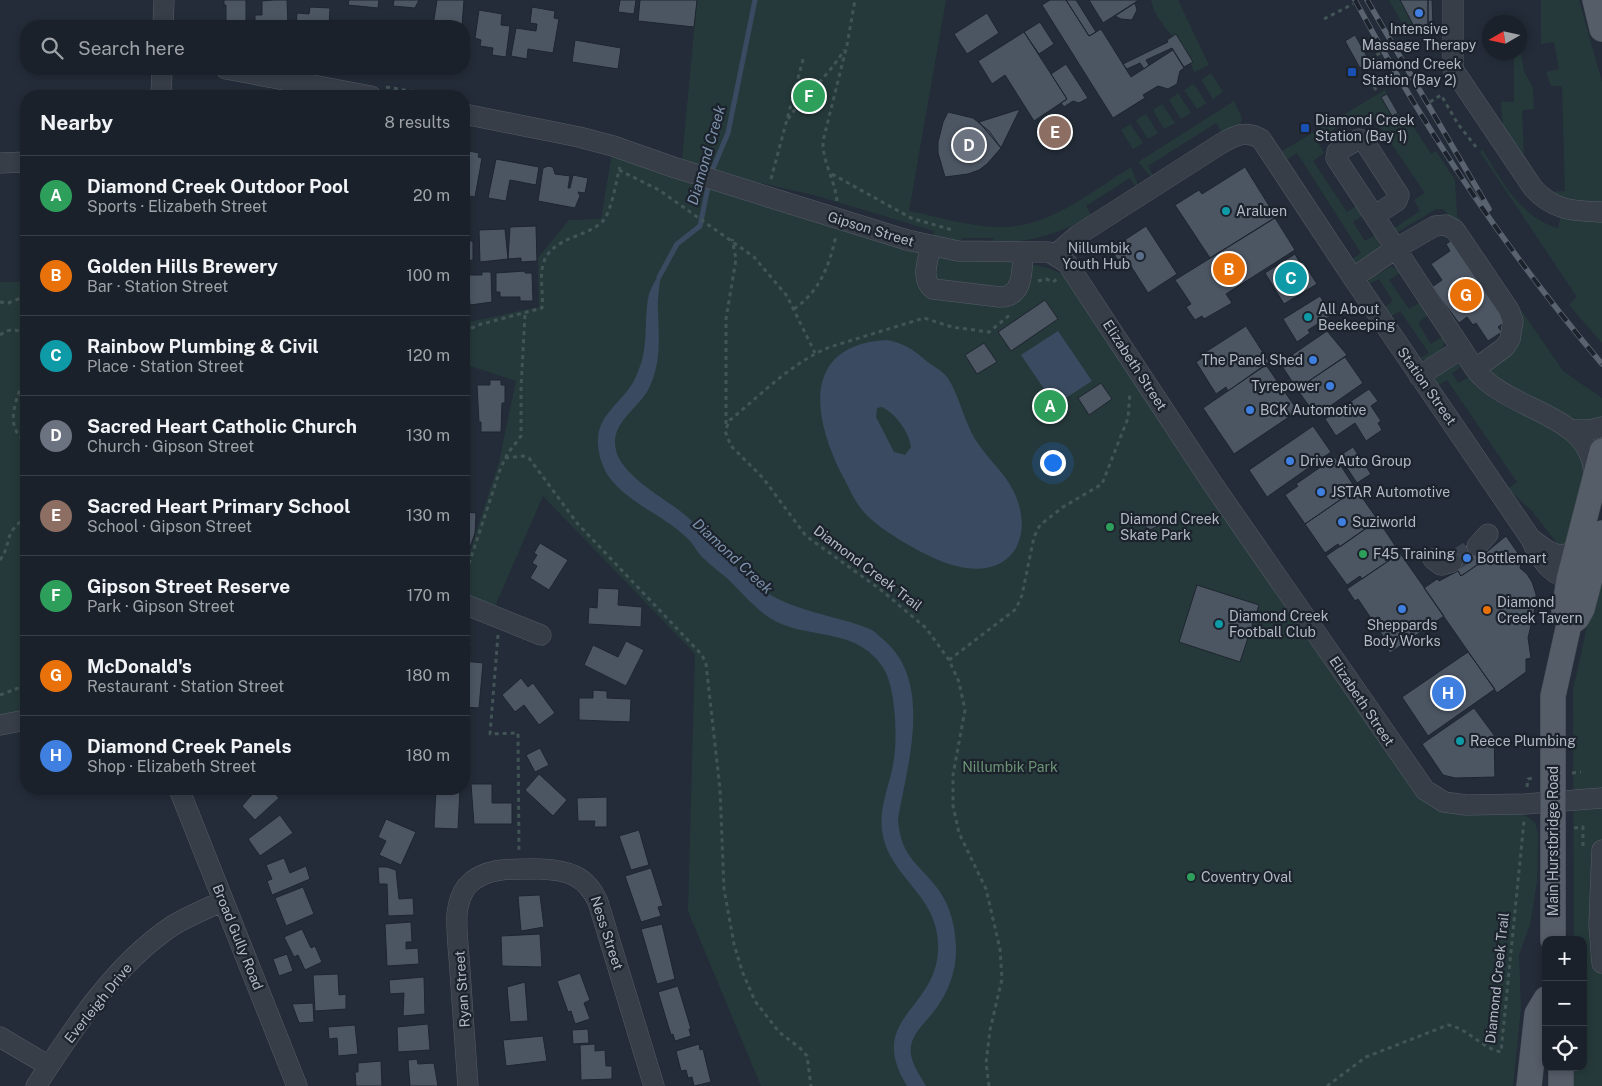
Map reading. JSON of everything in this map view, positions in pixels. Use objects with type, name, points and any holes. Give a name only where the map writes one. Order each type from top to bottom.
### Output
[{"type":"main road","points":[[1595,0],[1602,29]]},
{"type":"main road","name":"Main Hurstbridge Road","points":[[1553,936],[1553,696],[1568,624],[1564,612],[1569,579],[1602,451]]},
{"type":"main road","name":"Main Hurstbridge Road","points":[[1568,624],[1577,618],[1582,609],[1602,533]]},
{"type":"main road","points":[[1529,1086],[1537,1014],[1542,1005]]},
{"type":"main road","points":[[1561,1071],[1561,1086]]},
{"type":"street","points":[[164,0],[164,20]]},
{"type":"street","points":[[1453,0],[1453,69],[1529,182],[1541,196],[1557,207],[1602,212]]},
{"type":"street","points":[[161,90],[162,75]]},
{"type":"street","points":[[258,75],[339,90]]},
{"type":"street","name":"Gipson Street","points":[[470,115],[578,137],[624,149],[767,197],[931,246],[973,252],[1056,254]]},
{"type":"street","name":"Station Street","points":[[1056,254],[1078,235],[1222,143],[1242,134],[1256,136],[1270,148],[1353,278],[1531,538],[1547,567],[1569,579]]},
{"type":"street","points":[[0,163],[20,162]]},
{"type":"street","points":[[1374,216],[1475,369],[1494,388],[1573,430],[1592,455],[1594,477]]},
{"type":"street","points":[[1353,278],[1395,249],[1438,225],[1446,225],[1455,230],[1509,310],[1513,321],[1512,333],[1505,347],[1475,369]]},
{"type":"street","points":[[931,246],[925,275],[926,281],[933,289],[1000,297],[1010,296],[1019,286],[1023,252]]},
{"type":"street","name":"Elizabeth Street","points":[[1056,254],[1067,262],[1076,273],[1218,492],[1425,790],[1434,797],[1455,804],[1554,802],[1602,798]]},
{"type":"street","points":[[1419,376],[1461,349]]},
{"type":"street","points":[[1573,430],[1590,430],[1602,427]]},
{"type":"street","name":"Station Street","points":[[1531,538],[1547,551],[1558,555],[1576,551]]},
{"type":"street","points":[[1569,579],[1584,577],[1594,568]]},
{"type":"street","points":[[470,606],[541,635]]},
{"type":"street","points":[[0,725],[20,721]]},
{"type":"street","name":"Broad Gully Road","points":[[181,795],[297,1086]]},
{"type":"street","points":[[1602,850],[1599,925],[1602,963]]},
{"type":"street","name":"Ness Street","points":[[462,893],[474,879],[501,870],[566,871],[584,880],[598,902],[654,1086]]},
{"type":"street","name":"Ryan Street","points":[[462,893],[457,916],[468,1086]]},
{"type":"street","name":"Everleigh Drive","points":[[36,1086],[88,1011],[134,959],[172,926],[223,901]]},
{"type":"street","points":[[0,1037],[49,1066]]},
{"type":"path","points":[[837,202],[831,173],[822,150],[847,45],[855,0]]},
{"type":"path","points":[[1324,19],[1353,4]]},
{"type":"path","points":[[786,120],[808,92],[829,71],[847,45]]},
{"type":"path","points":[[1376,90],[1361,64],[1380,53]]},
{"type":"path","points":[[767,197],[804,56]]},
{"type":"path","points":[[1430,102],[1441,95],[1458,124],[1476,147]]},
{"type":"path","points":[[470,329],[478,325],[542,308],[542,272],[548,255],[565,242],[596,226],[605,218],[624,149]]},
{"type":"path","points":[[619,170],[659,190],[723,233],[764,267],[781,286],[815,353]]},
{"type":"path","points":[[831,173],[906,216],[926,223],[945,226],[954,232]]},
{"type":"path","points":[[794,309],[816,290],[823,278],[837,228]]},
{"type":"path","points":[[726,427],[726,319],[736,259],[731,239]]},
{"type":"path","points":[[0,302],[8,303],[20,298]]},
{"type":"path","points":[[470,561],[505,458],[521,436],[521,388],[525,314]]},
{"type":"path","points":[[726,427],[730,420],[787,372],[815,353],[918,319],[930,318]]},
{"type":"path","points":[[0,335],[15,330],[20,331]]},
{"type":"path","points":[[949,660],[1016,610],[1022,595],[1034,537],[1040,525],[1063,507],[1102,484],[1129,411],[1131,360]]},
{"type":"path","points":[[20,390],[15,401],[14,416],[20,436]]},
{"type":"path","name":"Diamond Creek Trail","points":[[726,427],[726,436],[731,446],[762,478],[800,530],[919,621],[949,660],[959,682],[965,710],[953,775],[953,806],[959,833],[986,889],[1000,949],[1002,979],[990,1030],[986,1063],[989,1086]]},
{"type":"path","points":[[505,458],[523,456],[529,458],[577,523],[702,655],[706,664],[719,780],[724,889],[734,944],[742,971],[755,1001],[773,1026],[807,1056],[811,1086]]},
{"type":"path","points":[[0,560],[7,549],[12,530],[20,520]]},
{"type":"path","points":[[497,638],[490,734],[518,733],[519,850]]},
{"type":"path","points":[[0,695],[20,688]]},
{"type":"path","name":"Diamond Creek Trail","points":[[1327,1086],[1366,1058],[1448,1025],[1460,1028],[1490,1048],[1501,1052],[1523,830]]},
{"type":"green space","points":[[697,0],[946,0],[909,211],[980,226],[1004,227],[1022,225],[1039,221],[1071,206],[1131,167],[1138,185],[1135,186],[1130,178],[1086,206],[1091,215],[1068,228],[1044,236],[993,244],[993,238],[962,238],[961,244],[933,237],[934,231],[817,196],[748,180],[682,160]]},
{"type":"green space","points":[[1151,0],[1178,0],[1209,65],[1194,72],[1185,53],[1159,19]]},
{"type":"green space","points":[[1389,0],[1400,0],[1417,32],[1409,36]]},
{"type":"green space","points":[[1541,0],[1579,0],[1602,82],[1602,204],[1562,200],[1552,192],[1565,191],[1562,86],[1551,86],[1546,72],[1559,69],[1554,42],[1541,44]]},
{"type":"green space","points":[[1514,60],[1522,60],[1524,71],[1533,88],[1534,109],[1522,110],[1524,155],[1503,126],[1501,102],[1514,102]]},
{"type":"green space","points":[[1211,73],[1223,92],[1213,99],[1201,80]]},
{"type":"green space","points":[[1194,84],[1206,103],[1197,109],[1184,90]]},
{"type":"green space","points":[[1385,90],[1387,94],[1381,98],[1392,116],[1398,113],[1406,125],[1411,123],[1431,154],[1436,151],[1455,180],[1457,216],[1563,371],[1602,398],[1602,420],[1577,422],[1502,382],[1489,370],[1514,342],[1452,219],[1443,209],[1436,209],[1396,233],[1393,229],[1420,211],[1414,200],[1425,193],[1373,117],[1361,125],[1354,115],[1317,141],[1324,153],[1313,161],[1347,212],[1358,205],[1364,215],[1353,222],[1365,241],[1375,235],[1381,248],[1361,263],[1354,263],[1351,260],[1361,253],[1297,153],[1287,159],[1282,151]]},
{"type":"green space","points":[[1178,93],[1191,113],[1181,119],[1169,100]]},
{"type":"green space","points":[[1234,101],[1242,118],[1240,124],[1223,134],[1216,123],[1148,166],[1152,174],[1151,177],[1138,162]]},
{"type":"green space","points":[[1162,104],[1175,123],[1164,129],[1153,110]]},
{"type":"green space","points":[[1146,114],[1158,133],[1148,139],[1136,120]]},
{"type":"green space","points":[[1130,124],[1143,143],[1133,149],[1121,130]]},
{"type":"green space","points":[[1482,149],[1513,196],[1532,215],[1544,223],[1558,228],[1561,215],[1602,221],[1602,343],[1569,305],[1577,297],[1480,152]]},
{"type":"green space","name":"Nillumbik Park","points":[[612,153],[920,254],[936,257],[1018,262],[1053,270],[1066,277],[1187,463],[1413,791],[1433,808],[1448,811],[1503,811],[1527,816],[1535,823],[1538,834],[1537,881],[1530,925],[1519,955],[1521,1008],[1513,1086],[761,1086],[688,911],[695,654],[543,496],[495,606],[470,596],[470,551],[499,462],[516,381],[470,366],[470,322],[539,307],[538,258],[569,220],[601,219]]},
{"type":"green space","points":[[1392,266],[1400,273],[1389,280],[1409,309],[1419,303],[1428,315],[1418,323],[1431,344],[1442,337],[1445,342],[1441,350],[1427,360],[1419,359],[1429,353],[1400,311],[1390,317],[1384,308],[1393,301],[1379,279],[1368,284],[1371,278]]},
{"type":"green space","points":[[0,282],[20,282],[20,716],[0,719]]},
{"type":"green space","points":[[1456,363],[1461,367],[1452,373],[1458,383],[1469,377],[1491,398],[1559,432],[1572,440],[1578,447],[1587,463],[1570,544],[1560,545],[1557,543],[1531,510],[1508,489],[1517,482],[1447,380],[1437,386],[1434,381],[1437,375]]},
{"type":"green space","points":[[1602,558],[1602,1086],[1571,1086],[1571,1071],[1587,1071],[1587,936],[1574,936],[1573,690]]},
{"type":"water","points":[[661,271],[658,302],[658,350],[654,377],[645,394],[617,431],[615,440],[619,459],[633,476],[680,511],[751,581],[764,591],[789,604],[874,631],[886,642],[900,660],[909,680],[913,703],[913,727],[911,751],[898,819],[900,833],[907,852],[933,882],[950,911],[956,946],[955,963],[948,988],[940,1003],[918,1030],[912,1042],[912,1059],[926,1086],[907,1086],[896,1063],[894,1045],[898,1030],[926,988],[934,972],[938,952],[937,932],[932,916],[924,901],[894,862],[886,847],[882,830],[883,805],[895,755],[896,730],[891,689],[884,669],[861,646],[834,636],[789,627],[775,621],[762,612],[702,557],[690,541],[677,529],[636,502],[617,486],[606,473],[600,459],[598,448],[599,430],[605,417],[630,387],[637,374],[644,352],[649,294]]},
{"type":"water","points":[[1058,331],[1092,381],[1055,405],[1021,355]]},
{"type":"water","points":[[887,340],[898,343],[915,351],[947,377],[972,434],[1009,483],[1020,508],[1022,524],[1020,539],[1014,551],[1004,561],[991,567],[975,569],[946,563],[906,544],[870,519],[857,503],[832,453],[825,431],[821,409],[821,388],[827,370],[839,355],[859,345]],"holes":[[[882,407],[897,419],[908,435],[911,447],[905,455],[894,452],[876,417],[877,408]]]},
{"type":"building","points":[[224,0],[246,0],[246,20],[226,20],[226,5],[224,5]]},
{"type":"building","points":[[287,0],[288,20],[255,20],[255,15],[262,15],[262,1]]},
{"type":"building","points":[[349,0],[379,0],[378,8],[348,5]]},
{"type":"building","points":[[394,0],[419,0],[415,8],[393,6]]},
{"type":"building","points":[[437,0],[464,0],[462,20],[434,20]]},
{"type":"building","points":[[620,0],[636,0],[634,14],[618,12]]},
{"type":"building","points":[[640,0],[697,0],[694,27],[638,21]]},
{"type":"building","points":[[1050,0],[1066,0],[1089,36],[1101,29],[1131,77],[1173,50],[1184,68],[1180,71],[1177,84],[1168,89],[1158,86],[1143,95],[1145,98],[1113,118],[1042,5]]},
{"type":"building","points":[[1066,0],[1076,0],[1096,32],[1089,36]]},
{"type":"building","points":[[1089,0],[1139,0],[1103,23]]},
{"type":"building","points":[[1400,0],[1428,0],[1428,25],[1417,32]]},
{"type":"building","points":[[1428,0],[1432,0],[1433,25],[1428,25]]},
{"type":"building","points":[[1135,3],[1137,10],[1132,20],[1121,19],[1115,16]]},
{"type":"building","points":[[310,7],[330,8],[329,20],[296,20],[297,13],[309,14]]},
{"type":"building","points":[[532,7],[555,11],[554,18],[559,19],[553,53],[528,49],[527,59],[511,56],[516,28],[536,31],[537,24],[530,23]]},
{"type":"building","points":[[479,10],[502,14],[501,25],[510,26],[506,57],[492,55],[493,48],[480,46],[481,40],[475,38]]},
{"type":"building","points":[[987,13],[999,33],[967,54],[954,34]]},
{"type":"building","points":[[1040,22],[1054,44],[1039,54],[1024,32]]},
{"type":"building","points":[[1024,32],[1067,99],[1034,121],[1005,75],[992,84],[978,61]]},
{"type":"building","points":[[1176,34],[1193,62],[1184,67],[1172,48],[1146,60],[1149,65],[1144,69],[1140,63],[1127,69],[1123,64],[1168,42],[1167,40]]},
{"type":"building","points":[[1355,35],[1370,62],[1360,68],[1345,41]]},
{"type":"building","points":[[575,40],[621,48],[618,69],[572,62]]},
{"type":"building","points":[[1066,64],[1088,98],[1079,103],[1073,101],[1064,107],[1061,103],[1067,99],[1051,74]]},
{"type":"building","points":[[1387,94],[1398,113],[1392,116],[1381,97]]},
{"type":"building","points":[[1020,109],[1001,148],[979,122]]},
{"type":"building","points":[[948,112],[973,118],[989,131],[1001,148],[979,170],[968,174],[945,177],[938,153],[938,142],[943,122]]},
{"type":"building","points":[[470,151],[479,153],[478,157],[482,158],[475,197],[470,196]]},
{"type":"building","points":[[496,159],[539,167],[536,185],[510,180],[506,201],[488,198]]},
{"type":"building","points":[[553,167],[555,174],[570,176],[568,188],[570,188],[573,175],[588,178],[585,193],[578,192],[580,196],[575,208],[538,201],[543,168]]},
{"type":"building","name":"Araluen","points":[[1245,167],[1276,217],[1210,258],[1175,205],[1199,190],[1202,194]]},
{"type":"building","points":[[1275,218],[1295,250],[1226,294],[1232,303],[1204,319],[1202,316],[1195,320],[1186,307],[1191,304],[1175,280]]},
{"type":"building","points":[[536,226],[537,261],[521,262],[521,258],[508,259],[510,227]]},
{"type":"building","name":"Nillumbik Youth Hub","points":[[1146,226],[1177,274],[1148,293],[1129,263],[1122,267],[1111,249]]},
{"type":"building","points":[[505,229],[508,259],[480,262],[479,230]]},
{"type":"building","points":[[1455,238],[1505,312],[1505,322],[1498,327],[1502,332],[1488,341],[1476,323],[1473,325],[1467,317],[1459,323],[1432,287],[1442,280],[1431,264],[1450,251],[1446,244]]},
{"type":"building","points":[[470,241],[473,241],[473,260],[470,260]]},
{"type":"building","points":[[1295,254],[1300,263],[1303,262],[1317,284],[1284,304],[1265,273]]},
{"type":"building","points":[[525,271],[525,273],[532,273],[533,301],[520,301],[520,297],[500,297],[500,292],[496,292],[496,273]]},
{"type":"building","points":[[482,272],[491,272],[492,302],[470,305],[470,275],[482,275]]},
{"type":"building","name":"All About Beekeeping","points":[[1320,296],[1332,315],[1308,330],[1310,333],[1297,342],[1283,319]]},
{"type":"building","points":[[1045,300],[1058,319],[1011,351],[998,332]]},
{"type":"building","points":[[1246,326],[1269,362],[1228,391],[1226,387],[1216,394],[1196,362],[1205,356],[1204,353]]},
{"type":"building","name":"The Panel Shed","points":[[1327,331],[1347,355],[1297,389],[1280,363]]},
{"type":"building","points":[[984,343],[997,362],[977,374],[965,355]]},
{"type":"building","name":"Tyrepower","points":[[1345,357],[1363,383],[1316,416],[1297,389]]},
{"type":"building","name":"BCK Automotive","points":[[1266,365],[1298,411],[1234,454],[1203,408]]},
{"type":"building","points":[[490,380],[501,380],[501,385],[505,385],[505,403],[502,403],[501,432],[481,432],[477,385],[490,385]]},
{"type":"building","points":[[1101,383],[1112,399],[1089,415],[1078,398]]},
{"type":"building","points":[[1369,389],[1378,401],[1371,406],[1381,421],[1378,423],[1382,430],[1366,441],[1355,423],[1336,436],[1325,419]]},
{"type":"building","name":"Drive Auto Group","points":[[1313,426],[1331,452],[1267,497],[1249,470]]},
{"type":"building","points":[[1353,447],[1371,474],[1357,483],[1339,456]]},
{"type":"building","name":"JSTAR Automotive","points":[[1335,457],[1356,489],[1305,524],[1285,495],[1298,486],[1296,484]]},
{"type":"building","name":"Suziworld","points":[[1356,489],[1378,520],[1340,547],[1338,544],[1325,553],[1305,524]]},
{"type":"building","points":[[470,512],[476,513],[475,533],[470,548]]},
{"type":"building","points":[[1163,516],[1166,522],[1148,531],[1145,525]]},
{"type":"building","name":"F45 Training","points":[[1378,520],[1400,553],[1362,579],[1360,576],[1347,585],[1326,556]]},
{"type":"building","name":"Diamond Creek Tavern","points":[[1506,536],[1522,559],[1520,568],[1532,582],[1536,594],[1536,604],[1528,638],[1531,658],[1526,659],[1526,672],[1497,693],[1424,588],[1437,579],[1439,581],[1458,571],[1461,576],[1486,559],[1483,555]]},
{"type":"building","name":"Bottlemart","points":[[1473,540],[1486,559],[1461,576],[1449,557]]},
{"type":"building","points":[[540,543],[568,560],[549,590],[530,578],[537,566],[532,563],[537,555],[534,553]]},
{"type":"building","name":"Sheppards Body Works","points":[[1400,553],[1444,616],[1390,653],[1382,641],[1385,639],[1358,599],[1355,601],[1347,589]]},
{"type":"building","name":"Diamond Creek Football Club","points":[[1197,585],[1259,605],[1240,662],[1179,642]]},
{"type":"building","points":[[598,588],[619,589],[618,605],[642,607],[641,627],[588,624],[589,607],[597,608]]},
{"type":"building","points":[[626,641],[644,650],[626,686],[584,665],[593,645],[618,657]]},
{"type":"building","points":[[1468,652],[1495,689],[1428,736],[1402,697]]},
{"type":"building","points":[[470,662],[483,663],[479,708],[470,707]]},
{"type":"building","points":[[521,678],[528,687],[533,683],[555,713],[539,725],[524,705],[515,712],[502,695]]},
{"type":"building","points":[[593,690],[607,691],[607,698],[631,699],[630,722],[579,720],[579,698],[593,698]]},
{"type":"building","name":"Reece Plumbing","points":[[1474,708],[1494,735],[1495,777],[1455,778],[1443,775],[1422,744]]},
{"type":"building","points":[[540,748],[549,765],[535,772],[526,755]]},
{"type":"building","points":[[539,774],[567,800],[553,816],[525,790]]},
{"type":"building","points":[[471,784],[492,784],[492,803],[512,803],[512,824],[474,824]]},
{"type":"building","points":[[252,795],[276,795],[279,798],[255,820],[242,806]]},
{"type":"building","points":[[436,795],[460,795],[458,829],[434,828]]},
{"type":"building","points":[[607,797],[607,827],[594,827],[595,821],[578,821],[577,798]]},
{"type":"building","points":[[280,815],[293,833],[260,856],[248,839]]},
{"type":"building","points":[[386,819],[416,832],[401,865],[379,855],[386,841],[378,837]]},
{"type":"building","points":[[639,830],[649,865],[631,870],[619,836]]},
{"type":"building","points":[[284,858],[290,873],[306,866],[310,879],[272,895],[267,881],[272,879],[266,865]]},
{"type":"building","points":[[378,867],[396,870],[399,899],[413,898],[414,915],[388,916],[387,884],[379,884]]},
{"type":"building","points":[[651,868],[663,906],[658,907],[661,916],[641,922],[625,876]]},
{"type":"building","points":[[303,887],[314,914],[286,926],[275,898]]},
{"type":"building","points":[[540,895],[544,927],[521,931],[518,896]]},
{"type":"building","points":[[411,922],[412,942],[406,942],[406,949],[418,948],[419,964],[387,966],[385,924]]},
{"type":"building","points":[[662,924],[675,979],[657,984],[641,929]]},
{"type":"building","points":[[302,929],[311,948],[315,946],[322,962],[305,970],[298,955],[294,957],[284,937]]},
{"type":"building","points":[[540,934],[542,967],[502,966],[501,936]]},
{"type":"building","points":[[287,954],[293,971],[279,976],[273,959]]},
{"type":"building","points":[[580,973],[590,1000],[584,1003],[590,1019],[575,1024],[571,1011],[568,1012],[557,981]]},
{"type":"building","points":[[338,974],[339,995],[346,994],[346,1009],[315,1011],[313,975]]},
{"type":"building","points":[[424,977],[425,1014],[403,1016],[404,993],[390,994],[389,980]]},
{"type":"building","points":[[525,982],[528,1021],[510,1022],[507,987]]},
{"type":"building","points":[[678,986],[691,1029],[689,1029],[691,1036],[675,1041],[673,1034],[671,1035],[658,992]]},
{"type":"building","points":[[313,1003],[314,1022],[299,1023],[292,1004]]},
{"type":"building","points":[[428,1024],[430,1050],[398,1052],[397,1027]]},
{"type":"building","points":[[355,1025],[358,1054],[338,1056],[337,1038],[329,1039],[328,1027]]},
{"type":"building","points":[[588,1029],[589,1043],[573,1044],[572,1030]]},
{"type":"building","points":[[543,1036],[547,1061],[506,1066],[503,1040]]},
{"type":"building","points":[[595,1044],[595,1051],[605,1050],[606,1066],[612,1066],[612,1079],[581,1080],[580,1045]]},
{"type":"building","points":[[699,1044],[700,1050],[703,1049],[711,1082],[694,1086],[692,1077],[688,1078],[686,1070],[681,1071],[676,1051]]},
{"type":"building","points":[[417,1059],[418,1064],[434,1063],[438,1086],[410,1086],[408,1060]]},
{"type":"building","points":[[381,1061],[382,1086],[356,1086],[355,1072],[358,1072],[358,1063]]},
{"type":"waterway","name":"Diamond Creek","points":[[711,173],[728,133],[755,0]]},
{"type":"waterway","name":"Diamond Creek","points":[[659,277],[677,244],[700,226],[709,182]]},
{"type":"tunnel","points":[[1452,562],[1477,546]]},
{"type":"railway","points":[[1355,0],[1410,96],[1469,189],[1533,278],[1602,364]]},
{"type":"railway","points":[[1367,0],[1489,209]]},
{"type":"place","name":"Intensive Massage Therapy","points":[[1419,13]]},
{"type":"place","name":"Diamond Creek Station (Bay 2)","points":[[1352,72]]},
{"type":"place","name":"Gipson Street Reserve","points":[[809,96]]},
{"type":"place","name":"Diamond Creek Station (Bay 1)","points":[[1305,128]]},
{"type":"place","name":"Sacred Heart Primary School","points":[[1055,132]]},
{"type":"place","name":"Sacred Heart Catholic Church","points":[[969,145]]},
{"type":"place","name":"Araluen","points":[[1226,211]]},
{"type":"place","name":"Nillumbik Youth Hub","points":[[1140,256]]},
{"type":"place","name":"Golden Hills Brewery","points":[[1229,269]]},
{"type":"place","name":"Rainbow Plumbing & Civil","points":[[1291,278]]},
{"type":"place","name":"McDonald's","points":[[1466,295]]},
{"type":"place","name":"All About Beekeeping","points":[[1308,317]]},
{"type":"place","name":"The Panel Shed","points":[[1313,360]]},
{"type":"place","name":"Tyrepower","points":[[1330,386]]},
{"type":"place","name":"Diamond Creek Outdoor Pool","points":[[1050,406]]},
{"type":"place","name":"BCK Automotive","points":[[1250,410]]},
{"type":"place","name":"Drive Auto Group","points":[[1290,461]]},
{"type":"place","name":"JSTAR Automotive","points":[[1321,492]]},
{"type":"place","name":"Suziworld","points":[[1342,522]]},
{"type":"place","name":"Diamond Creek Skate Park","points":[[1110,527]]},
{"type":"place","name":"F45 Training","points":[[1363,554]]},
{"type":"place","name":"Bottlemart","points":[[1467,558]]},
{"type":"place","name":"Sheppards Body Works","points":[[1402,609]]},
{"type":"place","name":"Diamond Creek Tavern","points":[[1487,610]]},
{"type":"place","name":"Diamond Creek Football Club","points":[[1219,624]]},
{"type":"place","name":"Diamond Creek Panels","points":[[1448,693]]},
{"type":"place","name":"Reece Plumbing","points":[[1460,741]]},
{"type":"place","name":"Coventry Oval","points":[[1191,877]]}]
